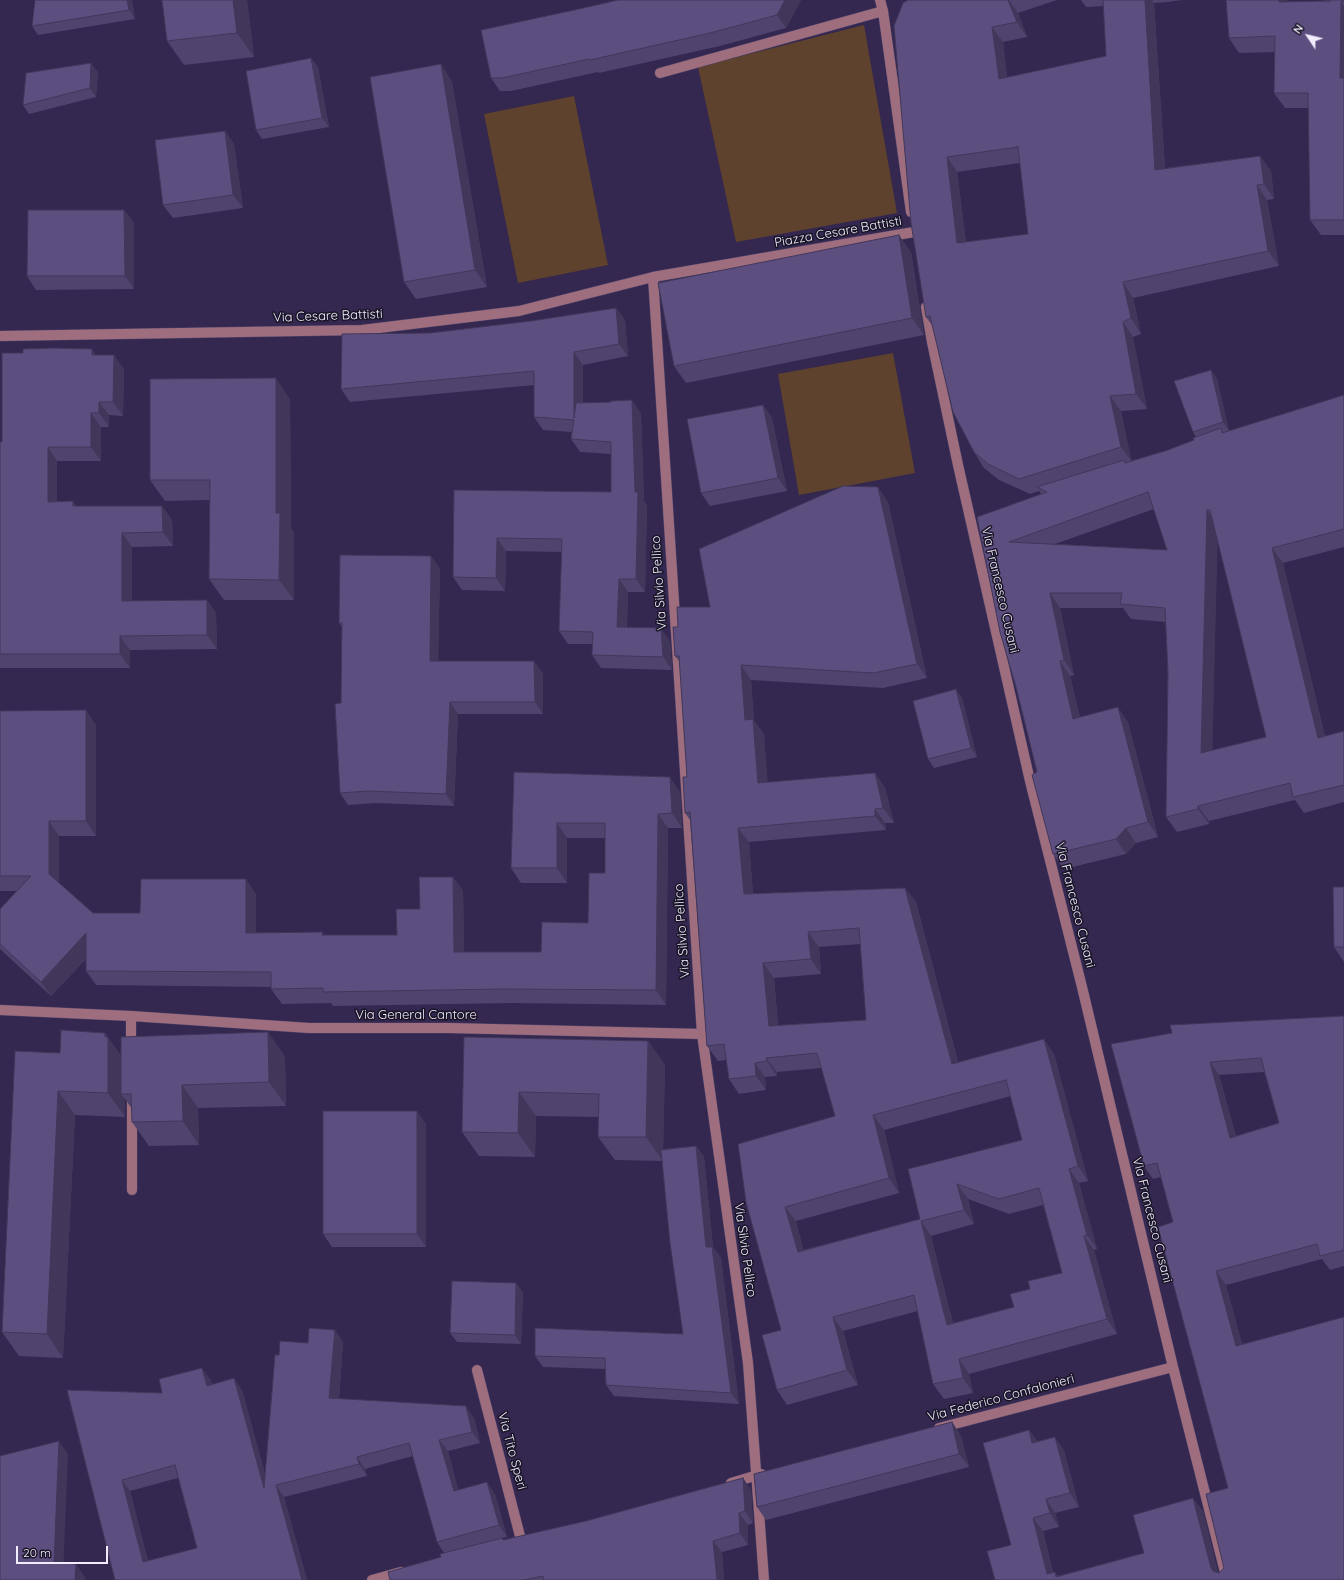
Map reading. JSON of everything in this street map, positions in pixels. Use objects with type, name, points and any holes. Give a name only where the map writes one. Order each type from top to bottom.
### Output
[{"type":"street","name":"Piazza Cesare Battisti","points":[[653,277],[914,236],[883,11],[880,0]]},
{"type":"street","points":[[660,73],[883,11]]},
{"type":"street","name":"Via Cesare Battisti","points":[[0,336],[362,330],[519,310],[653,277]]},
{"type":"street","name":"Via Silvio Pellico","points":[[653,277],[702,1034],[748,1363],[764,1580]]},
{"type":"street","name":"Via Francesco Cusani","points":[[924,295],[932,342],[975,519],[1030,781],[1088,1010],[1173,1367],[1227,1580]]},
{"type":"street","name":"Via General Cantore","points":[[0,1010],[131,1016],[309,1028],[449,1028],[702,1034]]},
{"type":"street","points":[[131,1016],[131,1064]]},
{"type":"street","points":[[132,1088],[132,1190]]},
{"type":"street","name":"Via Federico Confalonieri","points":[[932,1430],[1173,1367]]},
{"type":"street","name":"Via Tito Speri","points":[[477,1370],[521,1540]]},
{"type":"street","points":[[724,1484],[771,1472]]},
{"type":"street","points":[[372,1580],[409,1570]]},
{"type":"shaded area","points":[[864,25],[897,213],[736,242],[698,67]]},
{"type":"shaded area","points":[[574,96],[608,265],[518,283],[484,114]]},
{"type":"shaded area","points":[[893,353],[915,473],[799,495],[778,374]]},
{"type":"building","points":[[35,0],[127,0],[129,10],[32,26]]},
{"type":"building","points":[[162,0],[233,0],[237,33],[167,41]]},
{"type":"building","points":[[618,0],[785,0],[777,15],[710,33],[590,60],[502,78],[491,78],[481,30]]},
{"type":"building","points":[[908,0],[1008,0],[1017,22],[992,27],[999,79],[1106,56],[1103,0],[1145,0],[1155,170],[1260,156],[1264,184],[1257,185],[1268,251],[1123,282],[1131,318],[1123,322],[1136,394],[1110,396],[1121,447],[1019,479],[988,464],[974,452],[953,412],[930,316],[926,317],[911,223],[894,26],[903,3]],"holes":[[[1018,147],[1028,234],[957,243],[947,157]]]},
{"type":"building","points":[[1226,0],[1279,0],[1279,2],[1344,0],[1341,1],[1340,78],[1344,78],[1344,220],[1310,220],[1308,93],[1274,93],[1275,36],[1229,38]]},
{"type":"building","points":[[311,58],[322,118],[256,130],[246,71]]},
{"type":"building","points":[[91,63],[90,88],[23,105],[26,73]]},
{"type":"building","points":[[441,64],[475,270],[404,282],[370,77]]},
{"type":"building","points":[[225,131],[233,195],[163,205],[155,140]]},
{"type":"building","points":[[28,210],[124,210],[125,276],[27,276]]},
{"type":"building","points":[[899,235],[912,318],[674,366],[658,283]]},
{"type":"building","points":[[616,308],[619,344],[574,352],[574,418],[576,403],[632,400],[635,492],[638,492],[636,579],[619,579],[617,627],[661,628],[663,657],[592,655],[593,632],[559,631],[562,539],[497,538],[496,578],[453,577],[454,490],[611,492],[611,442],[571,439],[574,420],[534,417],[534,371],[341,389],[342,334],[430,333],[531,321]]},
{"type":"building","points":[[23,349],[92,349],[92,355],[114,355],[113,402],[99,402],[99,413],[91,413],[91,447],[48,447],[48,502],[73,501],[73,506],[162,506],[163,532],[122,533],[122,601],[207,600],[207,635],[120,636],[120,654],[0,654],[0,442],[2,442],[2,353],[23,353]]},
{"type":"building","points":[[1211,370],[1223,422],[1193,432],[1174,381]]},
{"type":"building","points":[[276,378],[276,513],[280,513],[279,580],[209,579],[210,480],[150,480],[150,379]]},
{"type":"building","points":[[1344,395],[1344,529],[1272,548],[1318,738],[1344,731],[1344,785],[1293,797],[1290,783],[1198,806],[1198,809],[1166,817],[1168,673],[1165,608],[1120,604],[1122,593],[1050,593],[1064,660],[1060,661],[1073,719],[1118,707],[1148,822],[1126,828],[1116,839],[1053,854],[1032,775],[1037,772],[1016,687],[1000,632],[977,517],[1047,492],[1037,487],[1124,460],[1125,463],[1168,450],[1194,440],[1193,438],[1221,428],[1222,433]],"holes":[[[1148,492],[1167,550],[1009,542]],[[1207,510],[1210,510],[1266,737],[1201,753]]]},
{"type":"building","points":[[763,405],[778,478],[701,493],[687,419]]},
{"type":"building","points":[[843,486],[878,487],[917,664],[873,673],[741,665],[745,720],[753,719],[758,783],[875,773],[883,808],[875,809],[875,816],[738,828],[744,894],[905,888],[952,1064],[1044,1039],[1078,1166],[1069,1169],[1087,1235],[1084,1236],[1107,1319],[959,1359],[963,1378],[933,1384],[914,1295],[833,1317],[847,1370],[777,1390],[762,1335],[781,1330],[746,1202],[738,1144],[835,1116],[817,1053],[766,1058],[767,1061],[755,1063],[756,1076],[729,1079],[724,1044],[707,1046],[690,812],[685,813],[683,777],[687,777],[679,656],[675,656],[673,627],[678,627],[677,607],[710,607],[699,549]],"holes":[[[859,928],[866,1020],[769,1026],[763,963],[811,959],[808,932]],[[1006,1080],[1022,1140],[908,1169],[920,1219],[798,1252],[785,1207],[889,1178],[873,1115]],[[957,1184],[999,1199],[1039,1188],[1062,1273],[1028,1281],[1030,1289],[1010,1294],[1014,1307],[947,1325],[921,1221],[964,1210]]]},
{"type":"building","points":[[340,555],[431,556],[430,661],[534,661],[535,702],[450,702],[446,794],[368,791],[340,793],[335,704],[341,703],[342,623],[339,623]]},
{"type":"building","points":[[956,689],[971,748],[928,759],[913,701]]},
{"type":"building","points":[[86,710],[86,821],[49,821],[49,874],[93,913],[140,913],[141,879],[246,879],[246,933],[323,932],[322,935],[397,935],[396,909],[420,909],[419,877],[453,877],[454,952],[541,952],[542,922],[588,923],[589,873],[605,873],[605,823],[557,823],[557,868],[511,868],[514,772],[670,777],[672,813],[658,814],[656,990],[502,989],[323,992],[323,988],[271,989],[271,972],[86,971],[86,933],[41,982],[0,944],[0,909],[31,876],[0,876],[0,711]]},
{"type":"building","points":[[1333,887],[1344,887],[1344,947],[1334,947]]},
{"type":"building","points":[[1344,1016],[1344,1250],[1320,1256],[1317,1244],[1216,1271],[1236,1346],[1344,1317],[1344,1580],[995,1580],[987,1551],[1011,1545],[983,1443],[1029,1430],[1032,1443],[1055,1437],[1070,1493],[1046,1499],[1050,1513],[1033,1518],[1047,1574],[1055,1572],[1056,1577],[1144,1553],[1133,1515],[1193,1498],[1211,1568],[1213,1571],[1219,1573],[1224,1568],[1206,1494],[1228,1488],[1158,1227],[1173,1222],[1157,1163],[1144,1166],[1111,1044],[1172,1033],[1170,1025]],"holes":[[[1261,1058],[1279,1123],[1230,1138],[1210,1062]]]},
{"type":"building","points":[[61,1030],[105,1033],[105,1037],[108,1037],[108,1093],[58,1091],[47,1334],[2,1332],[15,1051],[60,1053]]},
{"type":"building","points":[[268,1032],[269,1082],[182,1085],[183,1121],[132,1122],[131,1094],[121,1094],[121,1037]]},
{"type":"building","points":[[464,1037],[648,1041],[646,1137],[598,1137],[599,1094],[519,1092],[518,1133],[462,1132]]},
{"type":"building","points":[[323,1111],[417,1111],[417,1234],[323,1234]]},
{"type":"building","points":[[696,1146],[706,1247],[712,1247],[731,1393],[606,1385],[605,1358],[535,1356],[535,1328],[683,1334],[670,1243],[661,1150]]},
{"type":"building","points":[[452,1281],[516,1283],[515,1335],[450,1333]]},
{"type":"building","points":[[309,1328],[335,1330],[329,1398],[466,1406],[472,1432],[439,1440],[454,1491],[487,1482],[499,1525],[437,1542],[409,1443],[357,1457],[359,1464],[276,1485],[302,1580],[115,1580],[67,1390],[162,1393],[159,1379],[202,1368],[207,1386],[234,1378],[264,1488],[275,1355],[279,1355],[280,1341],[308,1343]],"holes":[[[175,1465],[197,1548],[143,1562],[122,1480]]]},
{"type":"building","points":[[952,1422],[959,1454],[757,1507],[754,1474]]},
{"type":"building","points":[[59,1441],[54,1563],[76,1564],[75,1580],[0,1580],[0,1456]]},
{"type":"building","points":[[743,1478],[745,1511],[739,1513],[740,1533],[713,1541],[717,1580],[544,1580],[543,1576],[524,1580],[390,1580],[388,1572],[441,1557],[440,1554],[502,1538],[503,1540],[586,1521]]}]
